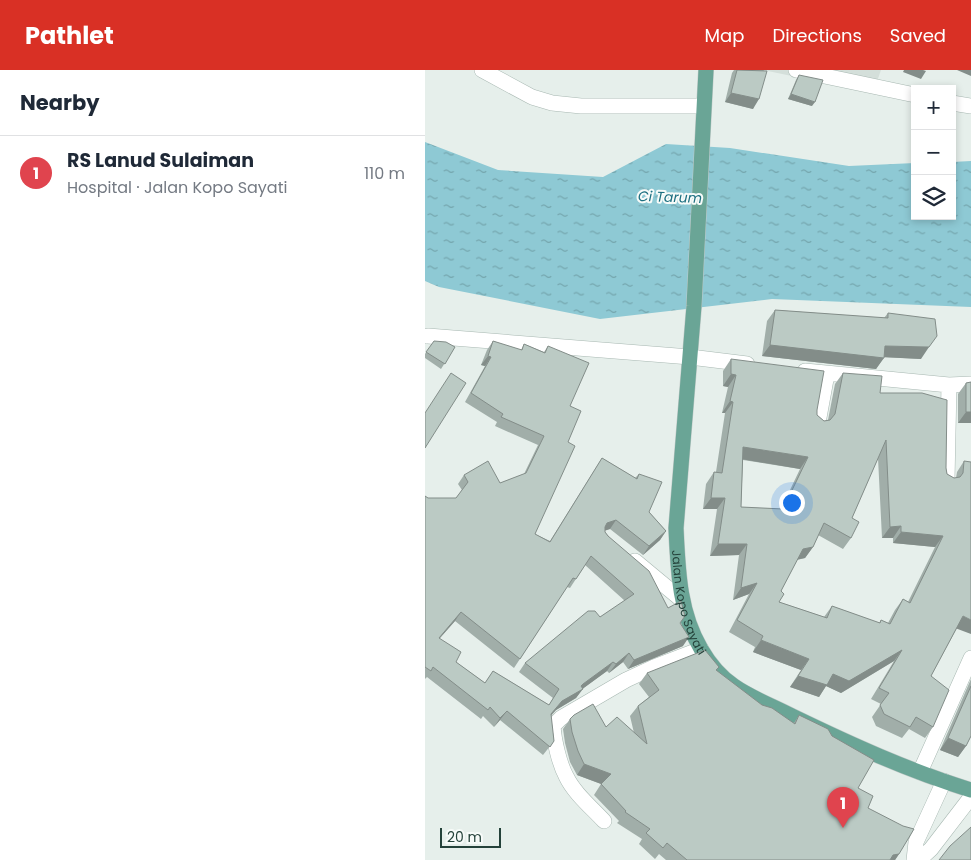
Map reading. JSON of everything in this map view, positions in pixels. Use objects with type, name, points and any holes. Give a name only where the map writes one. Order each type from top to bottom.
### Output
[{"type":"main road","name":"Jalan Kopo Sayati","points":[[706,70],[694,306],[676,528],[677,560],[682,600],[688,623],[701,649],[722,676],[742,691],[820,730],[920,772],[971,790]]},
{"type":"street","points":[[481,70],[532,97],[552,102],[581,106],[703,113]]},
{"type":"street","points":[[796,70],[911,94]]},
{"type":"street","points":[[956,104],[971,106]]},
{"type":"street","points":[[428,336],[690,357],[757,365]]},
{"type":"street","points":[[795,370],[949,385],[971,384]]},
{"type":"street","points":[[818,423],[827,374]]},
{"type":"street","points":[[947,480],[949,385]]},
{"type":"street","points":[[623,550],[682,600]]},
{"type":"street","points":[[605,821],[575,790],[566,775],[553,735],[553,726],[561,718],[626,680],[701,649]]},
{"type":"street","points":[[920,772],[971,658]]},
{"type":"street","points":[[914,860],[916,842],[943,781]]},
{"type":"street","points":[[919,860],[931,849],[971,797]]},
{"type":"shaded area","points":[[763,70],[881,70],[873,93]]},
{"type":"water","name":"Ci Tarum","points":[[425,142],[498,170],[603,177],[666,144],[730,148],[849,166],[911,163],[911,220],[956,220],[956,162],[971,161],[971,307],[772,299],[600,319],[439,287],[425,281]]},
{"type":"building","points":[[737,70],[767,71],[759,99],[731,93]]},
{"type":"building","points":[[799,75],[823,80],[815,102],[791,94]]},
{"type":"building","points":[[775,310],[888,318],[888,313],[935,319],[937,336],[929,347],[885,346],[884,358],[770,345]]},
{"type":"building","points":[[434,341],[446,342],[455,347],[445,364],[426,352]]},
{"type":"building","points":[[493,341],[522,350],[524,344],[545,353],[548,346],[589,363],[570,406],[581,411],[568,442],[575,446],[535,534],[550,542],[602,458],[637,479],[639,474],[662,482],[649,512],[666,531],[649,546],[616,520],[607,523],[605,532],[649,571],[668,608],[681,601],[685,616],[680,623],[689,637],[634,660],[629,653],[616,664],[613,662],[583,684],[581,686],[583,689],[562,701],[551,714],[554,741],[550,747],[507,711],[500,718],[490,707],[488,710],[433,667],[431,671],[425,667],[425,496],[428,498],[456,498],[468,482],[464,475],[488,461],[500,483],[526,473],[544,436],[501,417],[503,414],[471,393],[491,357],[488,356]],"holes":[[[591,556],[634,594],[600,617],[595,611],[588,611],[525,663],[559,689],[549,705],[493,671],[485,683],[456,662],[461,652],[439,638],[461,612],[520,659],[573,578],[576,579]]]},
{"type":"building","points":[[731,359],[824,371],[817,415],[824,421],[830,420],[835,414],[843,373],[882,376],[880,393],[922,393],[947,400],[947,474],[954,478],[960,477],[963,473],[964,461],[971,462],[971,620],[963,616],[931,676],[949,690],[933,727],[916,717],[910,727],[884,714],[880,705],[889,693],[879,688],[902,650],[849,681],[833,674],[827,685],[798,676],[809,659],[761,640],[763,636],[737,620],[757,583],[741,588],[747,544],[718,544],[725,498],[711,498],[714,472],[722,473],[733,402],[730,401],[736,375],[731,374]],"holes":[[[886,440],[890,527],[901,526],[901,532],[943,536],[910,603],[903,599],[890,624],[881,620],[880,623],[832,606],[827,618],[779,602],[784,594],[781,591],[803,549],[813,547],[824,523],[851,538],[859,522],[852,518]],[[743,447],[808,457],[783,509],[741,507]]]},
{"type":"building","points":[[451,373],[466,383],[425,448],[425,413]]},
{"type":"building","points":[[971,382],[971,412],[966,412],[966,383]]},
{"type":"building","points":[[705,650],[719,667],[716,670],[762,705],[772,708],[795,724],[799,715],[828,729],[832,736],[874,760],[858,788],[873,796],[868,808],[903,826],[914,829],[899,854],[893,855],[890,860],[687,860],[667,843],[663,848],[646,833],[650,829],[625,812],[601,784],[611,774],[584,764],[572,732],[570,719],[593,704],[606,727],[617,717],[647,744],[638,706],[659,690],[647,673]]},
{"type":"building","points":[[971,686],[971,736],[966,746],[948,738]]},
{"type":"building","points":[[971,827],[971,860],[939,860],[950,846]]},
{"type":"place","name":"RS Lanud Sulaiman","points":[[843,828]]}]
